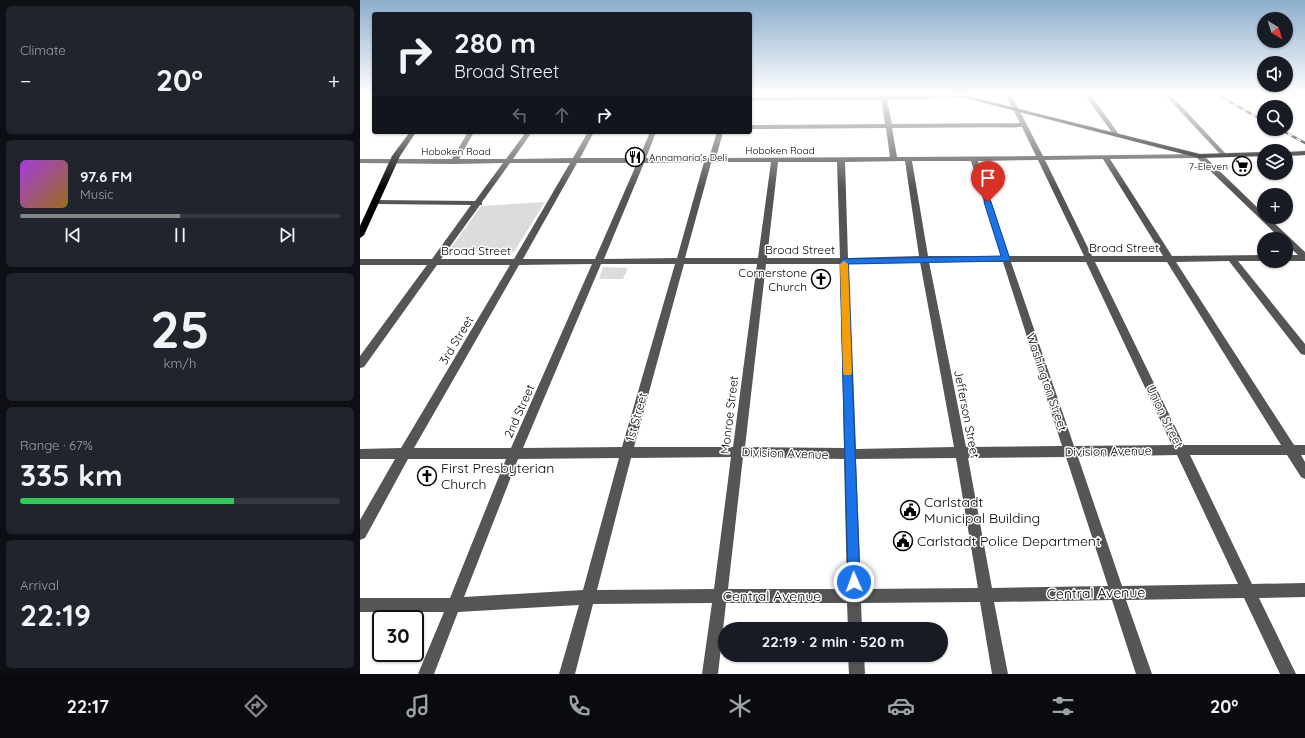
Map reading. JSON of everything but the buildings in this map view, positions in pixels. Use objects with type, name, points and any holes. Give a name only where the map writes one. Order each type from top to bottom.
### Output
[{"type":"main road","points":[[1084,125],[1199,156],[1257,154]]},
{"type":"main road","points":[[360,236],[394,162],[412,134]]},
{"type":"main road","points":[[1293,154],[1305,153]]},
{"type":"street","points":[[752,127],[857,125]]},
{"type":"street","points":[[888,125],[894,159]]},
{"type":"street","name":"Union Street","points":[[1023,125],[1041,158],[1288,674]]},
{"type":"street","points":[[1110,125],[1115,133]]},
{"type":"street","points":[[1196,125],[1224,155]]},
{"type":"street","points":[[454,162],[470,134]]},
{"type":"street","points":[[360,364],[528,134]]},
{"type":"street","name":"3rd Street","points":[[360,533],[403,453],[517,262],[590,134]]},
{"type":"street","name":"2nd Street","points":[[426,674],[515,453],[599,262],[652,134]]},
{"type":"street","name":"1st Street","points":[[567,674],[626,452],[710,161],[719,134]]},
{"type":"street","points":[[1199,156],[1279,232]]},
{"type":"street","name":"Hoboken Road","points":[[362,163],[908,160],[1199,156]]},
{"type":"street","points":[[1105,157],[1171,259],[1305,473]]},
{"type":"street","name":"Washington Street","points":[[974,159],[1144,674]]},
{"type":"street","name":"Monroe Street","points":[[710,674],[775,160]]},
{"type":"street","points":[[841,160],[855,622]]},
{"type":"street","name":"Jefferson Street","points":[[908,160],[924,259],[961,453],[1000,674]]},
{"type":"street","points":[[376,202],[479,202]]},
{"type":"street","points":[[1293,246],[1305,258]]},
{"type":"street","points":[[1231,258],[1305,351]]},
{"type":"street","name":"Broad Street","points":[[360,262],[681,262],[924,259],[1257,258]]},
{"type":"street","points":[[1293,258],[1305,258]]},
{"type":"street","name":"Division Avenue","points":[[360,454],[738,452],[850,454],[1305,450]]},
{"type":"street","name":"Central Avenue","points":[[360,605],[455,605],[587,597],[986,595],[1305,590]]},
{"type":"street","points":[[856,662],[857,674]]},
{"type":"shaded area","points":[[545,202],[514,252],[449,251],[481,206]]},
{"type":"shaded area","points":[[603,267],[628,268],[623,279],[599,279]]},
{"type":"railway","points":[[1292,136],[1305,143]]},
{"type":"slow traffic","points":[[844,264],[847,372]]},
{"type":"place","name":"Annamaria's Deli","points":[[635,157]]},
{"type":"place","name":"7-Eleven","points":[[1242,166]]},
{"type":"place","name":"Cornerstone Church","points":[[821,279]]},
{"type":"place","name":"First Presbyterian Church","points":[[427,476]]},
{"type":"place","name":"Carlstadt Municipal Building","points":[[910,510]]},
{"type":"place","name":"Carlstadt Police Department","points":[[903,541]]},
{"type":"route","points":[[854,582],[844,261],[1006,259],[988,202]]}]
